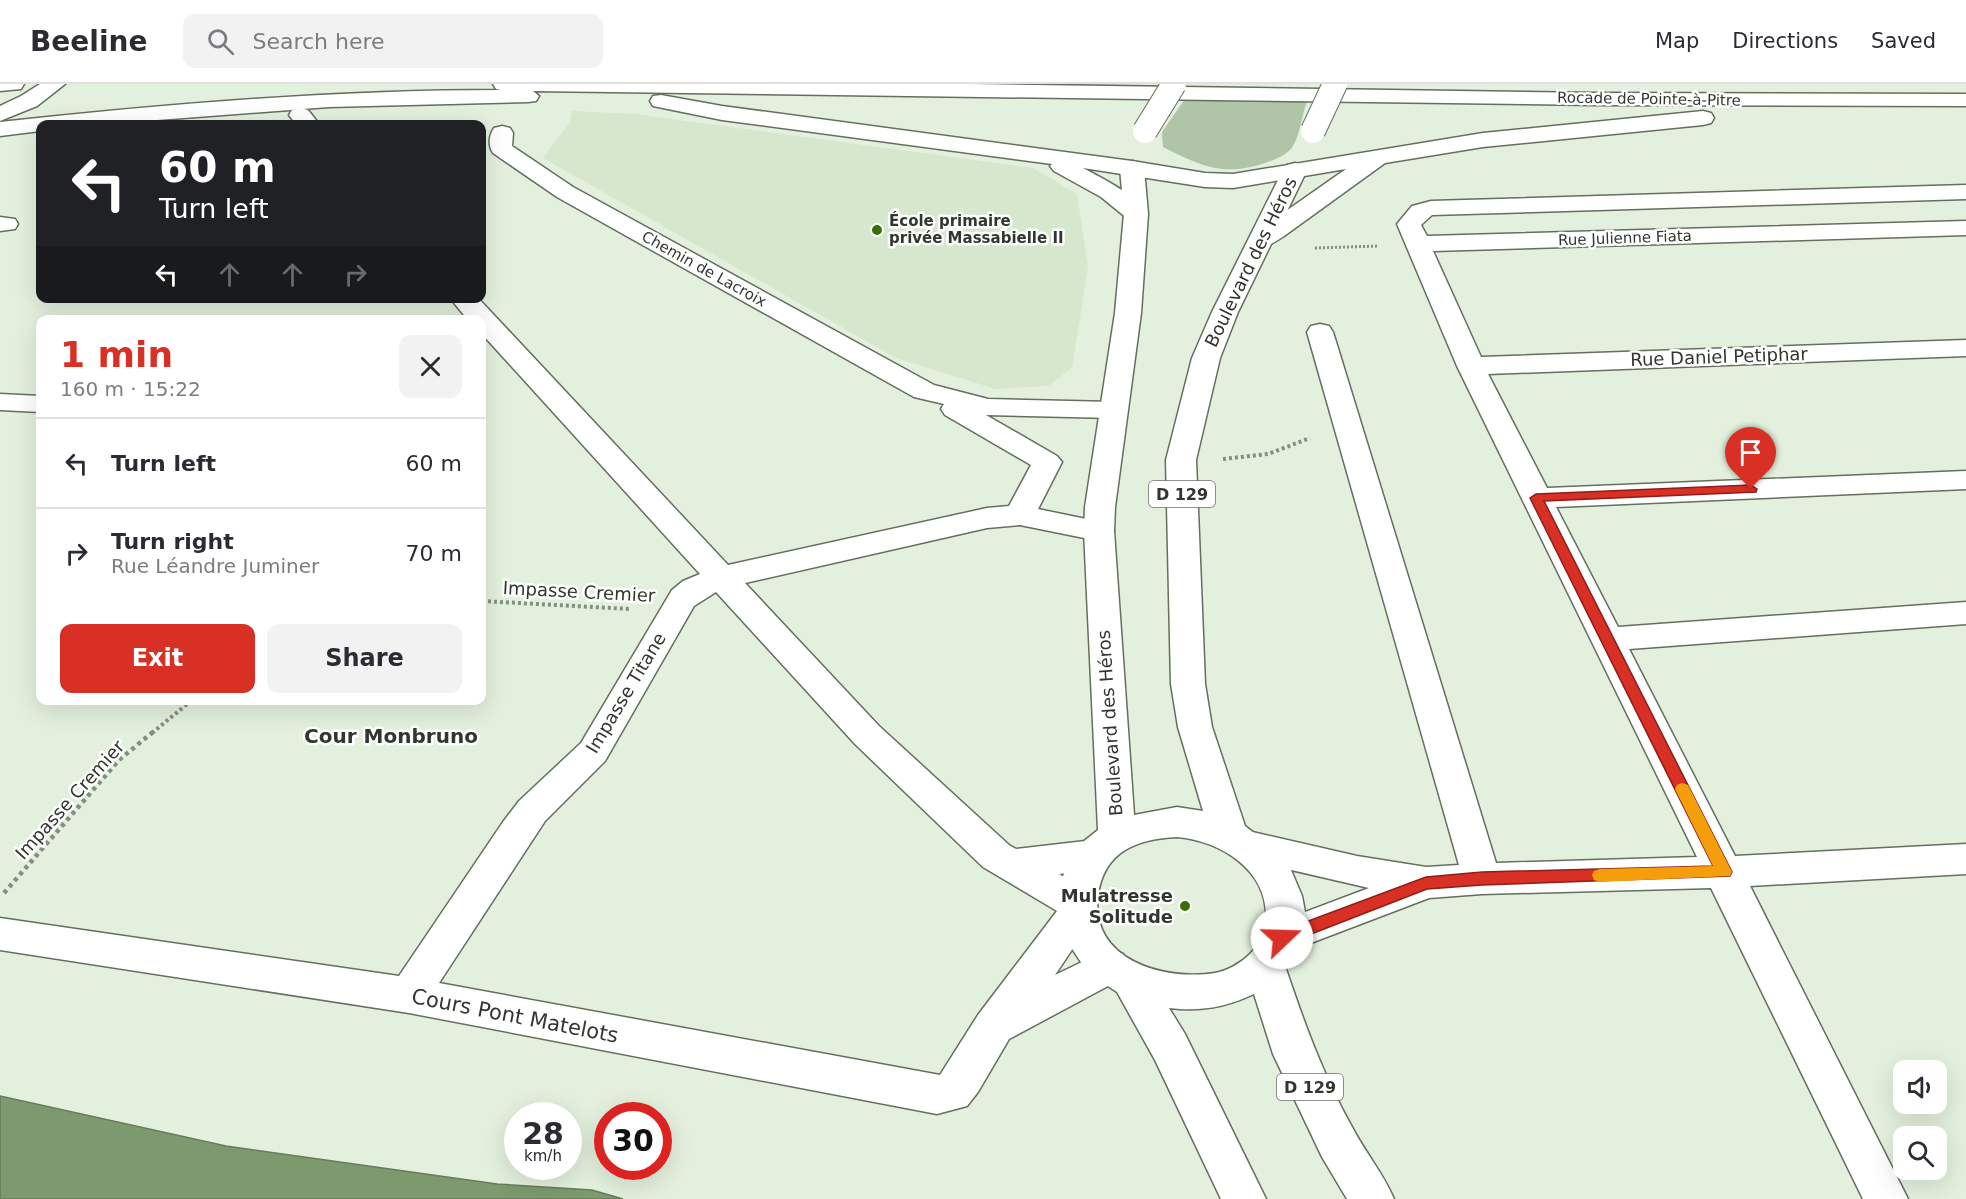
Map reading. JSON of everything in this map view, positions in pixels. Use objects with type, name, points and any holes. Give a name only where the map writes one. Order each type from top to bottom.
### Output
[{"type":"main road","points":[[0,85],[13,84]]},
{"type":"main road","points":[[0,114],[29,101],[54,84]]},
{"type":"main road","name":"Rocade de Pointe-à-Pitre","points":[[439,95],[506,84],[1596,99],[1966,100]]},
{"type":"main road","name":"Boulevard des Héros","points":[[1106,846],[1115,777],[1099,531],[1100,507],[1128,313],[1136,214],[1132,168],[1144,131],[1174,84]]},
{"type":"main road","name":"Boulevard des Héros","points":[[1238,841],[1207,768],[1188,684],[1180,460],[1206,358],[1225,312],[1335,84]]},
{"type":"main road","points":[[587,86],[722,113],[1132,168],[1205,180],[1233,181],[1389,154],[1483,141],[1698,118],[1966,114]]},
{"type":"main road","points":[[85,120],[189,109],[439,95],[656,99]]},
{"type":"main road","points":[[0,129],[36,125]]},
{"type":"main road","name":"Chemin de Lacroix","points":[[502,133],[501,148],[565,192],[924,391],[1047,462],[1020,515]]},
{"type":"main road","points":[[1259,245],[1325,194],[1360,170],[1389,154]]},
{"type":"main road","points":[[1035,155],[1101,187],[1136,214]]},
{"type":"main road","points":[[1886,1199],[1471,366],[1408,224],[1420,211],[1431,208],[1966,192]]},
{"type":"main road","name":"Rue Julienne Fiata","points":[[1418,244],[1966,228]]},
{"type":"main road","points":[[467,303],[478,315]]},
{"type":"main road","points":[[486,324],[867,735],[996,856],[1014,865],[1077,909]]},
{"type":"main road","points":[[1320,332],[1482,879]]},
{"type":"main road","name":"Rue Daniel Petiphar","points":[[1471,366],[1966,348]]},
{"type":"main road","points":[[486,359],[514,355]]},
{"type":"main road","name":"Chemin de Lacroix","points":[[924,391],[988,407],[1113,410]]},
{"type":"main road","points":[[0,402],[36,404]]},
{"type":"main road","points":[[1536,498],[1966,480]]},
{"type":"main road","name":"Impasse Titane","points":[[409,995],[516,832],[532,811],[593,752],[676,611],[678,601],[694,588],[723,577],[987,518],[1020,515],[1099,531]]},
{"type":"main road","points":[[1606,639],[1966,613]]},
{"type":"main road","name":"D 129","points":[[1106,846],[1145,826],[1177,822],[1198,825],[1238,841],[1264,861],[1280,888],[1286,917],[1273,952],[1294,1054],[1337,1143],[1372,1199]]},
{"type":"main road","points":[[1238,841],[1357,872],[1426,883],[1482,879],[1724,872],[1966,859]]},
{"type":"main road","points":[[1014,865],[1106,846]]},
{"type":"main road","points":[[1106,846],[1079,883],[1077,909],[1085,936],[1120,974],[1170,1047],[1244,1199]]},
{"type":"main road","points":[[993,1028],[1120,974],[1167,993],[1204,994],[1227,990],[1248,979],[1273,952],[1426,883]]},
{"type":"main road","name":"Cours Pont Matelots","points":[[0,934],[409,995],[937,1095],[952,1092],[963,1079],[993,1028],[1077,909]]},
{"type":"path","points":[[1259,245],[1418,244]]},
{"type":"path","points":[[1180,460],[1252,459],[1291,447],[1346,420]]},
{"type":"path","name":"Impasse Cremier","points":[[486,601],[676,611]]},
{"type":"path","name":"Impasse Cremier","points":[[0,898],[119,760],[186,705]]},
{"type":"shaded area","points":[[1185,99],[1307,101],[1297,136],[1288,152],[1250,167],[1224,169],[1201,164],[1163,147],[1162,132]]},
{"type":"shaded area","name":"École primaire privée Massabielle II","points":[[572,111],[634,114],[1033,168],[1077,194],[1088,267],[1072,368],[1048,386],[996,389],[896,358],[543,158],[570,122]]},
{"type":"shaded area","points":[[0,1096],[226,1146],[497,1184],[592,1190],[623,1199],[0,1199]]},
{"type":"slow traffic","points":[[1600,875],[1724,872],[1682,789]]},
{"type":"place","name":"École primaire privée Massabielle II","points":[[877,230]]},
{"type":"place","name":"Mulatresse Solitude","points":[[1185,906]]},
{"type":"district","name":"Cour Monbruno","points":[[391,736]]},
{"type":"route","points":[[1282,938],[1426,883],[1482,879],[1724,872],[1536,498],[1751,489]]}]
